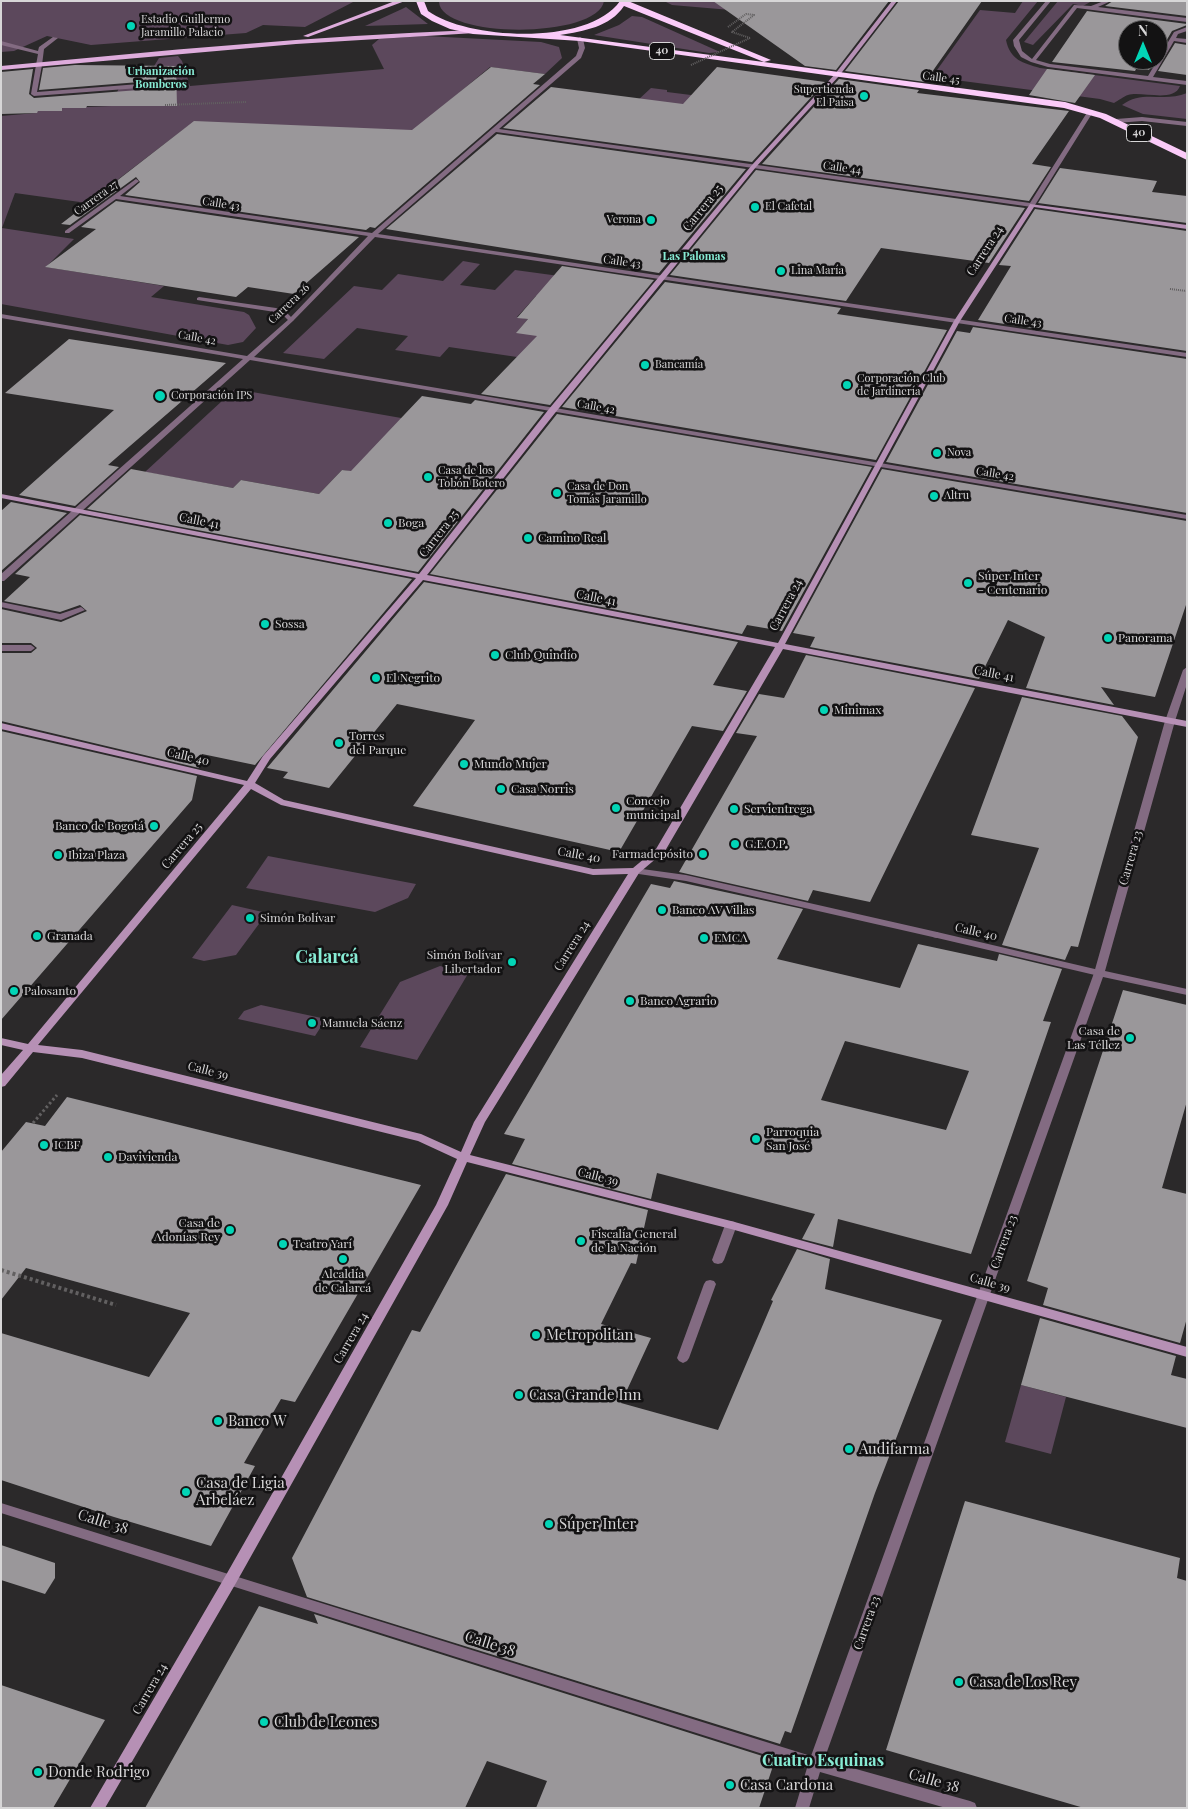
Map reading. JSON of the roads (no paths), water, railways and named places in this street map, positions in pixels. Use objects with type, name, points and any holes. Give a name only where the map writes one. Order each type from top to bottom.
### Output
[{"type":"highway","name":"40","points":[[420,1],[424,12],[431,18],[473,32],[534,35],[590,26],[614,16],[624,2]]},
{"type":"highway","name":"Calle 45","points":[[624,2],[790,69]]},
{"type":"highway","name":"Calle 45","points":[[534,35],[580,39],[790,69],[1042,101],[1090,112]]},
{"type":"highway","name":"40","points":[[1090,112],[1116,121],[1187,157]]},
{"type":"main road","name":"40","points":[[285,42],[358,19],[402,1]]},
{"type":"main road","name":"Carrera 25","points":[[1,1083],[250,784],[266,758],[421,577],[552,411],[754,166],[837,75],[896,1]]},
{"type":"main road","name":"40","points":[[1,68],[285,42],[408,33],[473,32]]},
{"type":"main road","name":"Calle 44","points":[[1032,205],[1187,227]]},
{"type":"main road","name":"Carrera 24","points":[[98,1808],[231,1579],[442,1205],[480,1122],[635,871],[660,851],[780,645],[957,321],[1032,205]]},
{"type":"main road","name":"Calle 41","points":[[1,496],[1187,724]]},
{"type":"main road","name":"Calle 40","points":[[1,726],[250,784],[281,802],[593,872],[635,871]]},
{"type":"main road","name":"Calle 39","points":[[1,1041],[30,1048],[82,1054],[421,1138],[465,1158],[731,1225],[1187,1352]]},
{"type":"street","points":[[1049,1],[1016,40],[1016,48],[1020,54],[1033,61],[1050,66],[1187,83]]},
{"type":"street","points":[[1091,8],[1109,1]]},
{"type":"street","points":[[1033,61],[1076,6],[1187,20]]},
{"type":"street","points":[[1150,78],[1176,33],[1187,29]]},
{"type":"street","points":[[1176,33],[1187,34]]},
{"type":"street","points":[[55,38],[45,42],[40,53],[34,94],[152,85]]},
{"type":"street","name":"Carrera 26","points":[[1,579],[291,320],[371,237],[579,57],[582,48],[580,39]]},
{"type":"street","points":[[1173,39],[1187,41]]},
{"type":"street","points":[[1,43],[40,53]]},
{"type":"street","name":"Carrera 24","points":[[1032,205],[1090,112]]},
{"type":"street","points":[[1116,121],[1142,119],[1187,124]]},
{"type":"street","name":"Calle 44","points":[[494,130],[1032,205]]},
{"type":"street","name":"Carrera 27","points":[[67,232],[136,181]]},
{"type":"street","name":"Calle 43","points":[[114,197],[371,237],[1187,355]]},
{"type":"street","points":[[200,298],[276,310],[284,313],[291,320]]},
{"type":"street","name":"Calle 42","points":[[1,316],[552,411],[1187,517]]},
{"type":"street","points":[[1,604],[61,617],[81,610]]},
{"type":"street","points":[[1,648],[31,648]]},
{"type":"street","name":"Carrera 23","points":[[802,1808],[816,1764],[1099,973],[1170,721],[1187,670]]},
{"type":"street","name":"Calle 40","points":[[635,871],[686,878],[1187,992]]},
{"type":"street","points":[[718,1260],[731,1225]]},
{"type":"street","points":[[683,1358],[710,1284]]},
{"type":"street","name":"Calle 38","points":[[1,1508],[816,1764],[970,1808]]},
{"type":"place","name":"Estadio Guillermo Jaramillo Palacio","points":[[131,26]]},
{"type":"place","name":"Supertienda El Paisa","points":[[864,96]]},
{"type":"place","name":"El Cafetal","points":[[755,207]]},
{"type":"place","name":"Verona","points":[[651,220]]},
{"type":"place","name":"Lina María","points":[[781,271]]},
{"type":"place","name":"Bancamía","points":[[645,365]]},
{"type":"place","name":"Corporación Club de Jardinería","points":[[847,385]]},
{"type":"place","name":"Corporación IPS","points":[[160,396]]},
{"type":"place","name":"Nova","points":[[937,453]]},
{"type":"place","name":"Casa de los Tobón Botero","points":[[428,477]]},
{"type":"place","name":"Casa de Don Tomás Jaramillo","points":[[557,493]]},
{"type":"place","name":"Altru","points":[[934,496]]},
{"type":"place","name":"Boga","points":[[388,523]]},
{"type":"place","name":"Camino Real","points":[[528,538]]},
{"type":"place","name":"Súper Inter - Centenario","points":[[968,583]]},
{"type":"place","name":"Sossa","points":[[265,624]]},
{"type":"place","name":"Panorama","points":[[1108,638]]},
{"type":"place","name":"Club Quindío","points":[[495,655]]},
{"type":"place","name":"El Negrito","points":[[376,678]]},
{"type":"place","name":"Minimax","points":[[824,710]]},
{"type":"place","name":"Torres del Parque","points":[[339,743]]},
{"type":"place","name":"Mundo Mujer","points":[[464,764]]},
{"type":"place","name":"Casa Norris","points":[[501,789]]},
{"type":"place","name":"Concejo municipal","points":[[616,808]]},
{"type":"place","name":"Servientrega","points":[[734,809]]},
{"type":"place","name":"Banco de Bogotá","points":[[154,826]]},
{"type":"place","name":"G.E.O.P.","points":[[735,844]]},
{"type":"place","name":"Farmadepósito","points":[[703,854]]},
{"type":"place","name":"Ibiza Plaza","points":[[58,855]]},
{"type":"place","name":"Banco AV Villas","points":[[662,910]]},
{"type":"place","name":"Simón Bolívar","points":[[250,918]]},
{"type":"place","name":"Granada","points":[[37,936]]},
{"type":"place","name":"EMCA","points":[[704,938]]},
{"type":"place","name":"Simón Bolívar Libertador","points":[[512,962]]},
{"type":"place","name":"Palosanto","points":[[14,991]]},
{"type":"place","name":"Banco Agrario","points":[[630,1001]]},
{"type":"place","name":"Manuela Sáenz","points":[[312,1023]]},
{"type":"place","name":"Casa de Las Téllez","points":[[1130,1038]]},
{"type":"place","name":"Parroquia San José","points":[[756,1139]]},
{"type":"place","name":"ICBF","points":[[44,1145]]},
{"type":"place","name":"Davivienda","points":[[108,1157]]},
{"type":"place","name":"Casa de Adonías Rey","points":[[230,1230]]},
{"type":"place","name":"Fiscalía General de la Nación","points":[[581,1241]]},
{"type":"place","name":"Teatro Yarí","points":[[283,1244]]},
{"type":"place","name":"Alcaldía de Calarcá","points":[[343,1259]]},
{"type":"place","name":"Metropolitan","points":[[536,1335]]},
{"type":"place","name":"Casa Grande Inn","points":[[519,1395]]},
{"type":"place","name":"Banco W","points":[[218,1421]]},
{"type":"place","name":"Audifarma","points":[[849,1449]]},
{"type":"place","name":"Casa de Ligia Arbeláez","points":[[186,1492]]},
{"type":"place","name":"Súper Inter","points":[[549,1524]]},
{"type":"place","name":"Casa de Los Rey","points":[[959,1682]]},
{"type":"place","name":"Club de Leones","points":[[264,1722]]},
{"type":"place","name":"Donde Rodrigo","points":[[38,1772]]},
{"type":"place","name":"Casa Cardona","points":[[730,1785]]},
{"type":"district","name":"Urbanización Bomberos","points":[[161,78]]},
{"type":"district","name":"Las Palomas","points":[[694,257]]},
{"type":"district","name":"Calarcá","points":[[327,957]]},
{"type":"district","name":"Cuatro Esquinas","points":[[823,1761]]}]
